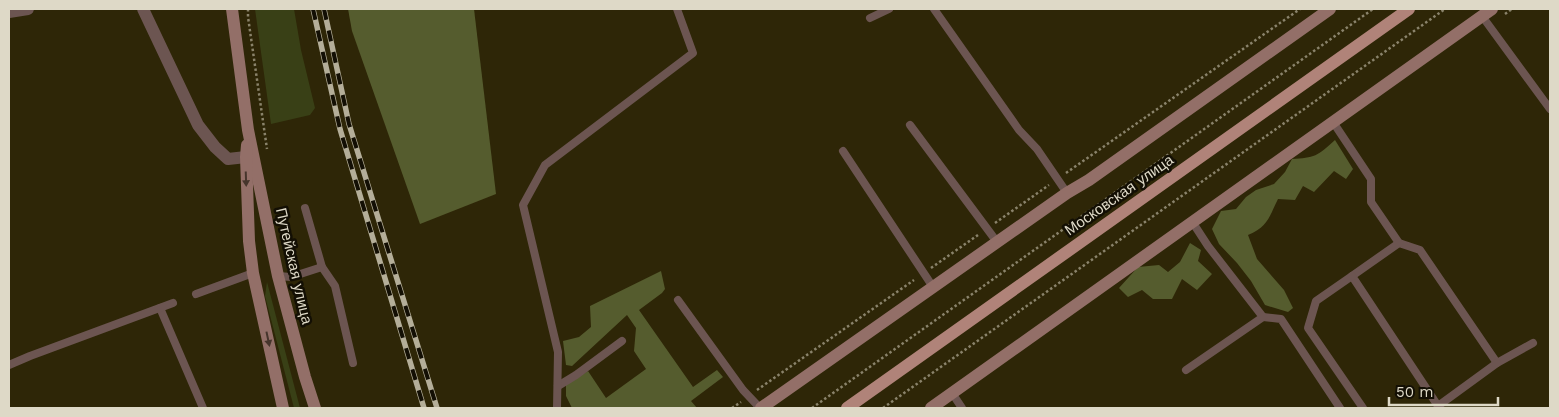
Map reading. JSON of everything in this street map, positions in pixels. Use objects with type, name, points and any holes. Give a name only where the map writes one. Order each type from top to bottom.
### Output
[{"type":"main road","name":"Путейская улица","points":[[232,9],[248,130],[278,276],[304,377],[315,408]]},
{"type":"main road","points":[[760,408],[1067,193],[1097,174],[1330,9]]},
{"type":"main road","name":"Московская улица","points":[[847,408],[1409,9]]},
{"type":"main road","points":[[931,408],[1487,12]]},
{"type":"main road","name":"Путейская улица","points":[[248,130],[246,157],[248,242],[253,273],[283,408]]},
{"type":"street","points":[[9,12],[28,9]]},
{"type":"street","points":[[143,9],[198,125],[215,147],[228,159],[246,157]]},
{"type":"lane","points":[[557,408],[558,352],[523,205],[545,165],[694,53],[677,9]]},
{"type":"lane","points":[[870,18],[889,9]]},
{"type":"lane","points":[[934,9],[1019,130],[1037,149],[1067,193]]},
{"type":"lane","points":[[1487,12],[1550,109]]},
{"type":"lane","points":[[1333,122],[1371,179],[1371,202],[1399,243],[1420,250],[1497,363]]},
{"type":"lane","points":[[910,125],[997,242]]},
{"type":"lane","points":[[843,150],[933,287]]},
{"type":"lane","points":[[306,208],[322,267],[335,286],[353,363]]},
{"type":"lane","points":[[1193,223],[1208,246],[1263,317]]},
{"type":"lane","points":[[1363,408],[1308,328],[1316,301],[1399,243]]},
{"type":"lane","points":[[278,276],[291,277],[322,267]]},
{"type":"lane","points":[[196,294],[253,273]]},
{"type":"lane","points":[[1352,276],[1437,407],[1497,363],[1533,343]]},
{"type":"lane","points":[[678,300],[743,390],[760,408]]},
{"type":"lane","points":[[9,366],[30,356],[173,303]]},
{"type":"lane","points":[[160,308],[203,408]]},
{"type":"lane","points":[[1186,370],[1263,317],[1281,319],[1340,408]]},
{"type":"lane","points":[[558,386],[622,341]]},
{"type":"lane","points":[[952,393],[962,408]]},
{"type":"path","points":[[248,9],[268,156]]},
{"type":"path","points":[[732,408],[1300,9]]},
{"type":"path","points":[[812,408],[1373,9]]},
{"type":"path","points":[[883,408],[1444,9]]},
{"type":"green space","points":[[255,9],[294,9],[301,50],[315,108],[310,115],[271,124]]},
{"type":"green space","points":[[348,9],[474,9],[496,194],[420,224],[352,31]]},
{"type":"green space","points":[[1335,140],[1353,169],[1346,179],[1334,171],[1314,192],[1303,186],[1295,200],[1278,199],[1264,225],[1248,235],[1257,259],[1284,290],[1293,308],[1288,312],[1265,305],[1251,281],[1219,244],[1212,229],[1221,211],[1236,209],[1246,197],[1256,190],[1274,184],[1285,172],[1292,159],[1315,155]]},
{"type":"green space","points":[[1190,243],[1201,250],[1198,261],[1212,274],[1197,290],[1182,279],[1172,299],[1153,299],[1142,290],[1128,297],[1119,288],[1138,267],[1159,265],[1168,272],[1180,262]]},
{"type":"green space","points":[[661,271],[665,289],[639,310],[693,387],[717,370],[723,377],[691,401],[697,408],[572,408],[566,396],[566,385],[588,371],[606,398],[646,369],[634,351],[636,328],[627,315],[572,366],[566,365],[563,341],[579,337],[591,327],[590,306]]},
{"type":"green space","points":[[267,282],[300,408],[294,408],[265,296]]},
{"type":"railway","points":[[313,9],[340,129],[424,408]]},
{"type":"railway","points":[[324,9],[349,124],[437,408]]}]
